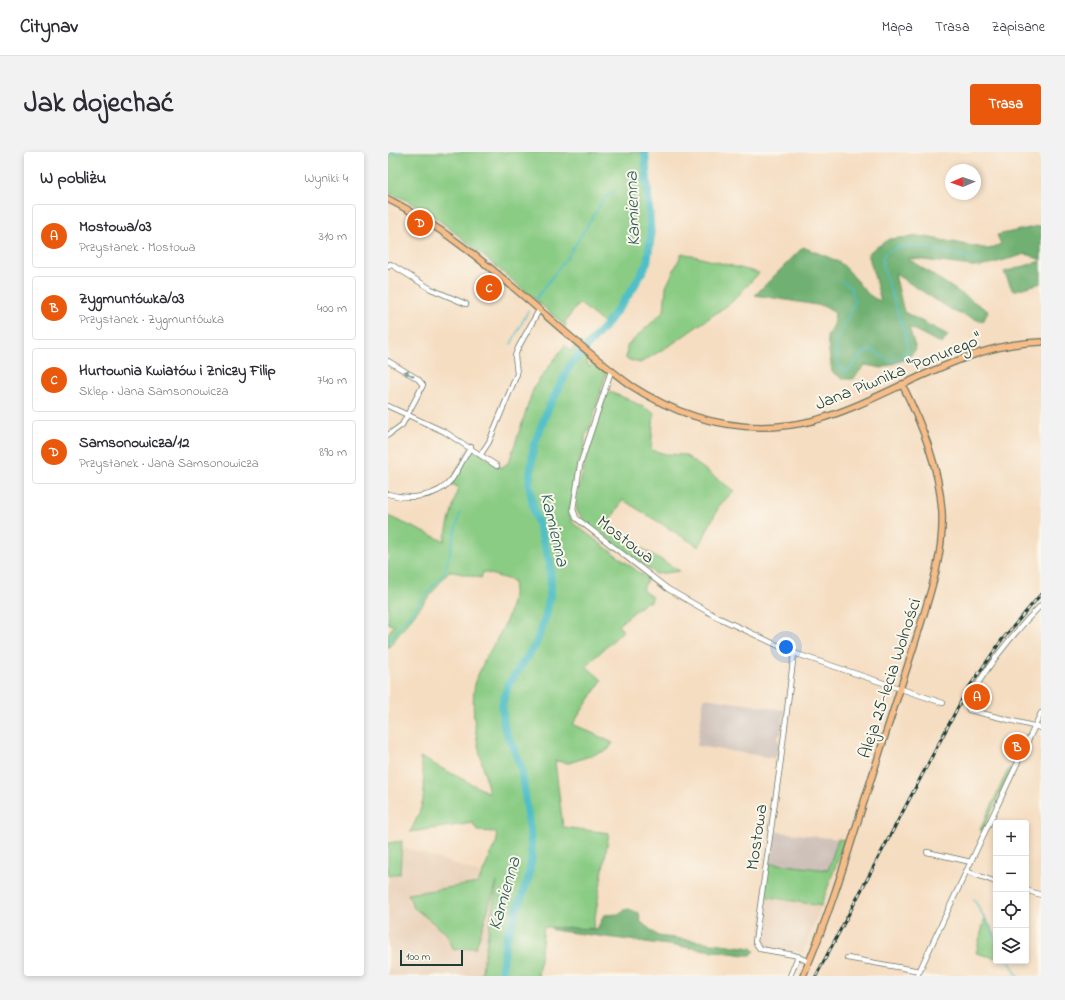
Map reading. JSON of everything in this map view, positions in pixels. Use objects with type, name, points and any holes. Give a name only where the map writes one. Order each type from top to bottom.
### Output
[{"type":"main road","name":"Jana Piwnika \"Ponurego\"","points":[[388,199],[416,214],[450,236],[611,372],[655,401],[675,410],[710,421],[749,427],[782,426],[816,420],[845,410],[902,384],[984,350],[1023,342],[1041,342]]},
{"type":"main road","name":"Aleja 25-lecia Wolności","points":[[803,976],[831,905],[901,690],[937,566],[942,519],[940,498],[932,456],[919,421],[902,384]]},
{"type":"street","points":[[388,267],[390,264],[431,289],[466,304]]},
{"type":"street","points":[[481,454],[489,442],[517,374],[515,356],[518,348],[538,310]]},
{"type":"street","points":[[388,361],[418,379],[423,385],[402,425],[388,435]]},
{"type":"street","name":"Mostowa","points":[[611,372],[580,465],[573,508],[576,518],[679,596],[724,620],[794,653],[943,703]]},
{"type":"street","points":[[388,406],[446,432],[471,447],[497,466]]},
{"type":"street","points":[[388,494],[416,498],[444,486],[452,480],[471,447]]},
{"type":"street","points":[[1041,605],[1018,630],[984,674],[969,703],[969,710],[1041,728]]},
{"type":"street","name":"Mostowa","points":[[794,653],[781,760],[755,942],[760,949],[798,956],[809,962]]},
{"type":"street","points":[[847,958],[918,974],[1041,713]]},
{"type":"street","points":[[927,852],[971,862]]},
{"type":"street","points":[[966,871],[993,881]]},
{"type":"street","points":[[1029,891],[1041,895]]},
{"type":"street","points":[[790,976],[798,956]]},
{"type":"shaded area","points":[[704,698],[785,710],[781,734],[778,736],[778,741],[781,743],[779,754],[774,758],[697,746]]},
{"type":"shaded area","points":[[773,831],[838,839],[828,870],[769,863]]},
{"type":"shaded area","points":[[388,842],[498,879],[481,976],[388,976]]},
{"type":"shaded area","points":[[764,896],[821,906],[803,953],[763,946],[759,941]]},
{"type":"green space","points":[[388,152],[645,152],[650,234],[645,268],[629,294],[606,325],[579,303],[565,322],[566,327],[445,225],[412,203],[388,193]]},
{"type":"green space","points":[[1041,226],[1041,260],[1026,254],[980,267],[907,258],[988,311],[983,322],[955,312],[895,274],[904,312],[948,335],[942,344],[909,327],[916,350],[908,358],[882,368],[865,365],[853,379],[843,379],[832,372],[827,337],[833,325],[835,313],[823,306],[755,295],[803,247],[839,262],[848,270],[869,295],[881,301],[868,253],[889,239],[920,236],[989,249],[1001,244],[997,235]]},
{"type":"green space","points":[[682,253],[759,273],[732,302],[672,344],[640,363],[626,359],[627,346],[664,311],[666,287]]},
{"type":"green space","points":[[1041,261],[1041,283],[1013,291],[1004,272]]},
{"type":"green space","points":[[565,345],[571,351],[575,346],[589,358],[587,360],[589,367],[595,363],[606,373],[591,425],[585,436],[585,443],[577,470],[569,515],[573,523],[648,579],[642,590],[652,597],[651,602],[646,602],[618,625],[623,631],[586,666],[602,680],[573,724],[613,743],[608,750],[569,763],[555,761],[563,827],[609,833],[593,929],[544,927],[538,976],[481,976],[497,882],[476,947],[454,950],[446,933],[413,907],[408,894],[478,883],[497,841],[496,832],[477,831],[473,823],[410,832],[419,812],[424,795],[424,778],[420,757],[489,793],[476,733],[473,702],[474,687],[484,662],[506,621],[513,596],[514,581],[483,572],[481,578],[449,571],[388,648],[388,633],[394,626],[388,623],[388,516],[444,541],[458,487],[449,483],[471,447],[501,468],[509,462],[534,387]]},
{"type":"green space","points":[[610,392],[630,400],[654,413],[651,450],[666,454],[685,455],[734,491],[719,506],[699,547],[623,500],[606,527],[680,571],[656,574],[584,521],[577,511],[576,499],[586,459],[606,396]]},
{"type":"green space","points":[[1009,768],[1012,769],[982,831],[980,830]]},
{"type":"green space","points":[[838,839],[845,840],[821,906],[764,896],[769,863],[828,870]]},
{"type":"green space","points":[[402,841],[400,873],[388,876],[388,843]]},
{"type":"green space","points":[[629,909],[639,913],[641,922],[658,936],[752,948],[755,951],[751,955],[745,955],[552,930],[552,927],[597,929],[604,915],[618,914]]},
{"type":"green space","points":[[985,917],[993,931],[993,957],[976,953]]},
{"type":"waterway","points":[[388,155],[402,152]]},
{"type":"waterway","name":"Kamienna","points":[[501,976],[506,939],[528,880],[532,857],[530,830],[521,767],[504,726],[502,705],[508,685],[536,644],[546,616],[551,589],[550,563],[534,511],[529,483],[534,445],[548,409],[571,364],[606,325],[632,290],[647,263],[651,236],[645,152]]},
{"type":"waterway","points":[[631,183],[647,176]]},
{"type":"waterway","points":[[535,300],[568,256],[607,195],[615,191]]},
{"type":"waterway","points":[[841,281],[851,288],[855,302],[838,339],[836,349],[840,367],[844,371],[849,370],[862,354],[870,350],[891,361],[901,358],[906,352],[906,338],[884,270],[882,259],[885,253],[896,248],[908,246],[932,249],[980,260]]},
{"type":"waterway","points":[[511,344],[528,311]]},
{"type":"waterway","points":[[388,642],[445,571],[460,513]]},
{"type":"waterway","points":[[974,899],[993,934]]},
{"type":"waterway","points":[[1011,964],[1018,976]]},
{"type":"railway","points":[[816,976],[967,690],[1001,641],[1041,594]]},
{"type":"place","name":"Samsonowicza/12","points":[[420,223]]},
{"type":"place","name":"Hurtownia Kwiatów i Zniczy Filip","points":[[489,288]]},
{"type":"place","name":"Mostowa/03","points":[[977,697]]},
{"type":"place","name":"Zygmuntówka/03","points":[[1017,747]]}]
